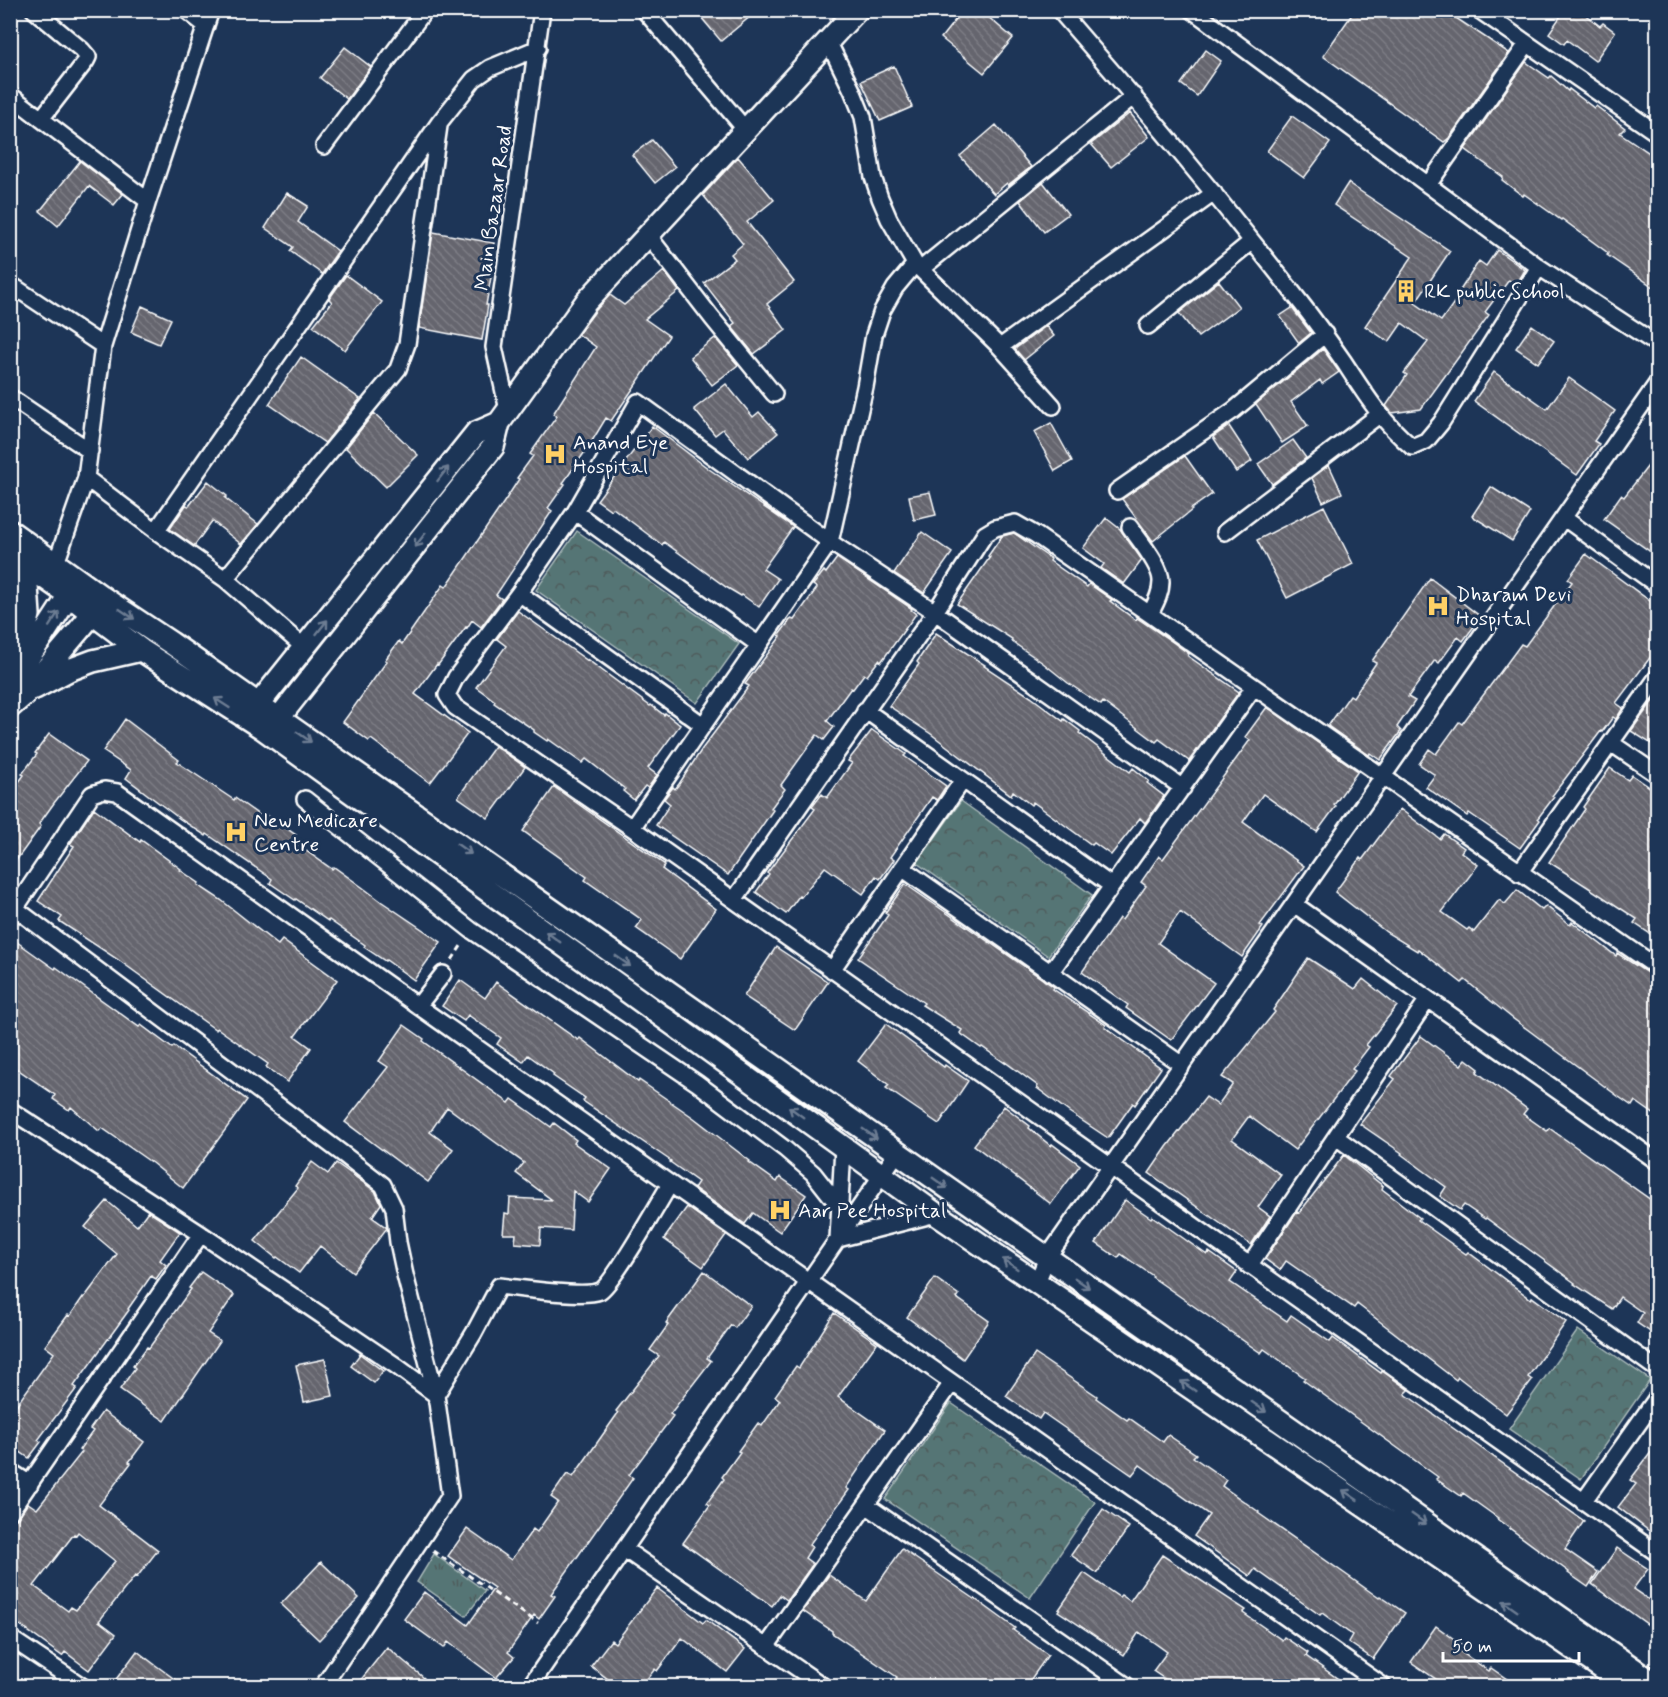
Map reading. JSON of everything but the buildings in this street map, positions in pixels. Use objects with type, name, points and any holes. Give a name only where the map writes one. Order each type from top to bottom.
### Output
[{"type":"main road","points":[[265,716],[493,447],[503,417],[586,302],[857,10]]},
{"type":"main road","points":[[265,716],[305,648],[476,433],[503,417]]},
{"type":"main road","points":[[10,531],[56,563],[74,587]]},
{"type":"main road","points":[[16,558],[74,587],[99,607],[265,716],[897,1153],[1658,1686]]},
{"type":"main road","points":[[14,693],[29,615],[27,586],[16,558]]},
{"type":"main road","points":[[14,693],[74,587]]},
{"type":"main road","points":[[14,693],[99,607]]},
{"type":"main road","points":[[99,607],[141,650],[265,716],[936,1214],[1628,1686]]},
{"type":"main road","points":[[14,693],[93,661],[141,650]]},
{"type":"street","points":[[34,10],[88,57],[40,118]]},
{"type":"street","points":[[186,10],[206,26]]},
{"type":"street","points":[[56,563],[86,478],[103,346],[211,10]]},
{"type":"street","points":[[324,146],[425,10]]},
{"type":"street","name":"Main Bazaar Road","points":[[503,417],[494,347],[542,10]]},
{"type":"street","points":[[644,10],[745,129]]},
{"type":"street","points":[[1059,10],[1134,96],[1252,241],[1325,334],[1379,415],[1412,447],[1426,441],[1441,423],[1539,267]]},
{"type":"street","points":[[1192,10],[1539,267],[1658,345]]},
{"type":"street","points":[[1479,10],[1655,128]]},
{"type":"street","points":[[828,41],[863,117],[873,177],[880,198],[889,219],[918,267],[1000,347],[1053,406]]},
{"type":"street","points":[[1428,185],[1527,44]]},
{"type":"street","points":[[156,531],[439,123],[474,79],[490,68],[538,48]]},
{"type":"street","points":[[10,95],[148,201]]},
{"type":"street","points":[[632,828],[830,542],[877,327],[888,299],[918,267],[1134,96]]},
{"type":"street","points":[[225,579],[398,369],[407,344],[439,123]]},
{"type":"street","points":[[1000,347],[1214,194]]},
{"type":"street","points":[[648,235],[774,394]]},
{"type":"street","points":[[1148,326],[1252,241]]},
{"type":"street","points":[[10,284],[103,346]]},
{"type":"street","points":[[1117,491],[1233,410],[1325,334]]},
{"type":"street","points":[[1037,1282],[1047,1258],[1658,382]]},
{"type":"street","points":[[10,397],[90,451]]},
{"type":"street","points":[[1183,788],[935,612],[830,542],[638,402],[575,512],[519,593],[456,676],[447,695],[454,707],[632,828],[1658,1554]]},
{"type":"street","points":[[1225,531],[1379,415]]},
{"type":"street","points":[[86,478],[225,579],[305,648]]},
{"type":"street","points":[[575,512],[759,645]]},
{"type":"street","points":[[1563,518],[1658,586]]},
{"type":"street","points":[[734,900],[935,612],[985,534],[994,528],[1015,524],[1036,535],[1658,968]]},
{"type":"street","points":[[1130,527],[1155,564],[1162,579],[1159,595],[1150,614]]},
{"type":"street","points":[[519,593],[703,725]]},
{"type":"street","points":[[1519,873],[1658,676]]},
{"type":"street","points":[[1050,973],[1254,687]]},
{"type":"street","points":[[865,710],[1112,886]]},
{"type":"street","points":[[1611,743],[1658,775]]},
{"type":"street","points":[[832,969],[963,780]]},
{"type":"street","points":[[323,1686],[450,1496],[435,1395],[405,1275],[394,1208],[383,1185],[344,1154],[13,912],[92,794],[104,790],[117,792],[1383,1686]]},
{"type":"street","points":[[305,799],[471,930],[697,1083],[768,1135],[813,1173],[839,1206]]},
{"type":"street","points":[[902,868],[1182,1065]]},
{"type":"street","points":[[1294,904],[1658,1162]]},
{"type":"street","points":[[418,1006],[443,974]]},
{"type":"street","points":[[1249,1266],[1428,999]]},
{"type":"street","points":[[10,1110],[201,1234],[395,1365],[435,1395]]},
{"type":"street","points":[[1336,1137],[1658,1370]]},
{"type":"street","points":[[838,1239],[843,1147]]},
{"type":"street","points":[[530,1686],[897,1153]]},
{"type":"street","points":[[435,1395],[474,1333],[499,1286],[584,1294],[601,1291],[615,1274],[670,1184]]},
{"type":"street","points":[[838,1239],[936,1214]]},
{"type":"street","points":[[10,1512],[201,1234]]},
{"type":"street","points":[[766,1647],[951,1383]]},
{"type":"street","points":[[1583,1502],[1658,1396]]},
{"type":"street","points":[[10,1471],[30,1484]]},
{"type":"street","points":[[866,1505],[1127,1686]]},
{"type":"street","points":[[624,1549],[823,1686]]},
{"type":"street","points":[[10,1638],[82,1686]]},
{"type":"path","points":[[443,974],[471,930]]},
{"type":"path","points":[[419,1541],[538,1623]]},
{"type":"green space","points":[[577,531],[739,644],[697,703],[536,590]]},
{"type":"green space","points":[[961,801],[1092,895],[1048,956],[917,863]]},
{"type":"green space","points":[[1578,1330],[1650,1380],[1581,1479],[1509,1429]]},
{"type":"green space","points":[[951,1403],[1095,1502],[1030,1598],[885,1499]]},
{"type":"green space","points":[[434,1554],[485,1591],[466,1616],[417,1582]]},
{"type":"place","name":"RK public School","points":[[1406,291]]},
{"type":"place","name":"Anand Eye Hospital","points":[[555,454]]},
{"type":"place","name":"Dharam Devi Hospital","points":[[1438,606]]},
{"type":"place","name":"New Medicare Centre","points":[[236,832]]},
{"type":"place","name":"Aar Pee Hospital","points":[[780,1210]]}]
